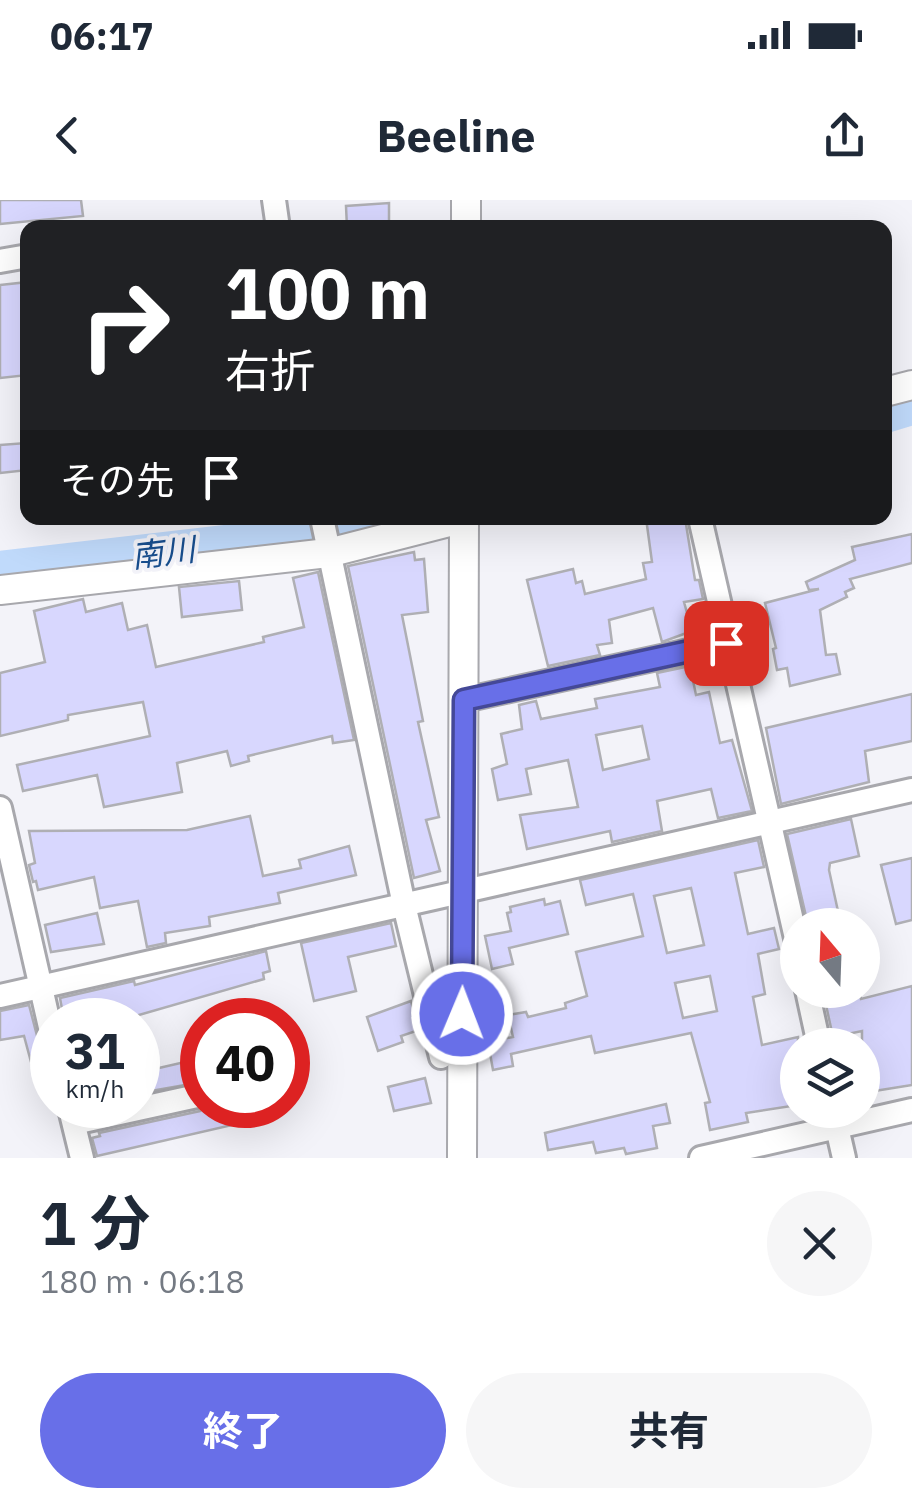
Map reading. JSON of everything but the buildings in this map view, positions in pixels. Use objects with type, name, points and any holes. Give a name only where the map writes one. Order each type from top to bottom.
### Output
[{"type":"street","points":[[323,525],[404,905],[442,1057]]},
{"type":"street","points":[[0,590],[328,553],[437,525]]},
{"type":"street","points":[[462,1158],[464,525]]},
{"type":"street","points":[[701,525],[789,908]]},
{"type":"street","points":[[464,700],[726,643]]},
{"type":"street","points":[[0,996],[912,790]]},
{"type":"street","points":[[0,808],[43,998]]},
{"type":"street","points":[[880,1113],[912,1110]]},
{"type":"street","points":[[74,1128],[82,1158]]},
{"type":"street","points":[[700,1158],[801,1128]]},
{"type":"street","points":[[837,1128],[844,1158]]},
{"type":"waterway","name":"南川","points":[[892,411],[912,405]]},
{"type":"waterway","name":"南川","points":[[0,571],[310,535],[354,525]]},
{"type":"route","points":[[462,1014],[464,700],[726,643]]}]
